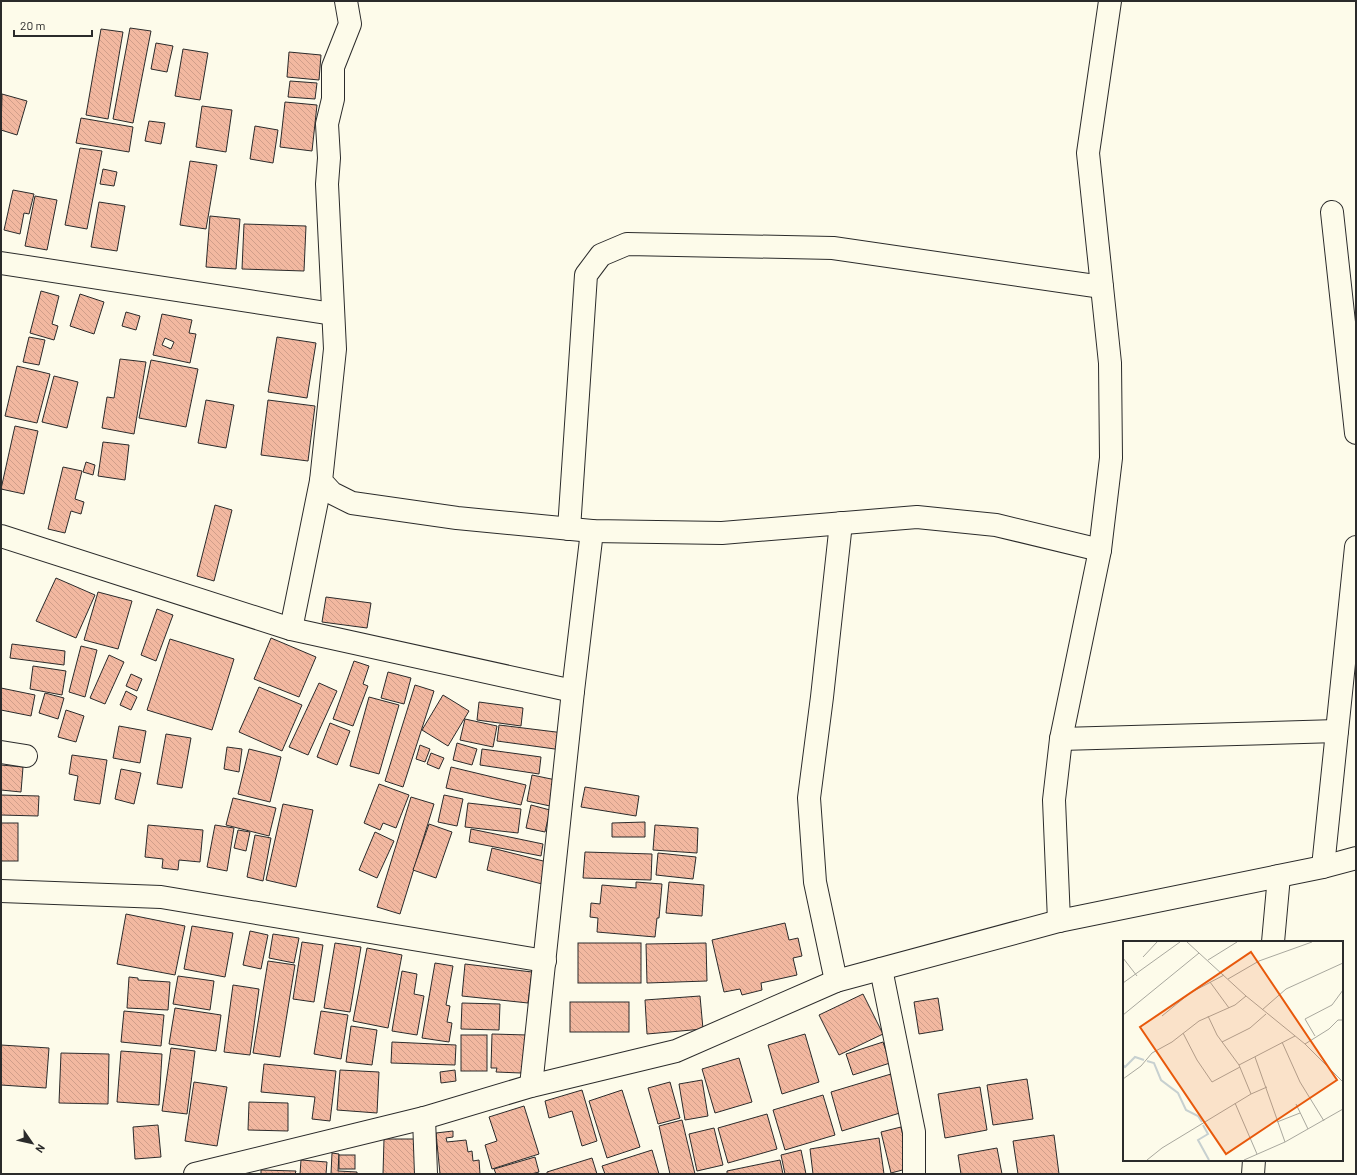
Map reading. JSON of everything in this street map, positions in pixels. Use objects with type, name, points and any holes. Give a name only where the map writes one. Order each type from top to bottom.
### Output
[{"type":"street","points":[[291,629],[321,481],[335,350],[327,184],[329,158],[327,124],[332,99],[333,67],[350,24],[346,1]]},
{"type":"street","points":[[1059,921],[1054,800],[1061,739],[1100,550],[1111,458],[1110,363],[1088,153],[1110,1]]},
{"type":"street","points":[[1332,212],[1356,433]]},
{"type":"street","points":[[569,529],[586,275],[601,255],[627,244],[833,248],[1102,287]]},
{"type":"street","points":[[1,263],[333,314]]},
{"type":"street","points":[[321,481],[332,493],[352,503],[457,518],[592,532],[722,533],[917,517],[996,525],[1100,550]]},
{"type":"street","points":[[836,981],[815,882],[809,798],[822,697],[841,523]]},
{"type":"street","points":[[531,1086],[573,691],[592,532]]},
{"type":"street","points":[[1,536],[291,629],[573,691]]},
{"type":"street","points":[[1323,867],[1356,547]]},
{"type":"street","points":[[1061,739],[1337,731]]},
{"type":"street","points":[[1,752],[26,756]]},
{"type":"street","points":[[195,1174],[424,1118],[531,1086],[676,1051],[836,981],[1059,921],[1323,867],[1356,858]]},
{"type":"street","points":[[1274,941],[1279,876]]},
{"type":"street","points":[[1,891],[161,897],[545,961]]},
{"type":"street","points":[[881,969],[914,1132],[914,1174]]},
{"type":"street","points":[[424,1118],[426,1174]]},
{"type":"street","points":[[1253,1174],[1254,1161]]},
{"type":"building","points":[[130,28],[151,31],[133,123],[113,119]]},
{"type":"building","points":[[101,29],[123,32],[108,119],[86,115]]},
{"type":"building","points":[[156,43],[173,46],[167,72],[151,69]]},
{"type":"building","points":[[183,49],[208,53],[200,100],[175,96]]},
{"type":"building","points":[[289,52],[321,55],[319,80],[287,77]]},
{"type":"building","points":[[290,81],[317,83],[315,99],[288,97]]},
{"type":"building","points":[[2,94],[27,101],[17,135],[1,130]]},
{"type":"building","points":[[285,102],[317,105],[312,151],[280,147]]},
{"type":"building","points":[[202,106],[232,110],[226,152],[196,147]]},
{"type":"building","points":[[81,118],[133,127],[129,152],[76,143]]},
{"type":"building","points":[[149,121],[165,123],[161,144],[145,141]]},
{"type":"building","points":[[255,126],[278,130],[273,163],[250,159]]},
{"type":"building","points":[[80,148],[102,151],[87,229],[65,225]]},
{"type":"building","points":[[190,161],[217,165],[206,229],[180,225]]},
{"type":"building","points":[[103,169],[117,172],[114,186],[100,184]]},
{"type":"building","points":[[13,190],[34,194],[29,214],[24,213],[20,234],[4,230]]},
{"type":"building","points":[[35,196],[57,200],[47,250],[25,246]]},
{"type":"building","points":[[99,202],[125,206],[117,251],[91,247]]},
{"type":"building","points":[[210,216],[240,219],[236,269],[206,267]]},
{"type":"building","points":[[244,224],[306,226],[304,271],[242,269]]},
{"type":"building","points":[[41,291],[59,296],[52,324],[58,326],[54,340],[30,333]]},
{"type":"building","points":[[80,294],[104,302],[94,334],[70,326]]},
{"type":"building","points":[[126,312],[140,316],[136,330],[122,326]]},
{"type":"building","points":[[162,314],[192,320],[189,333],[196,334],[190,363],[153,355]],"holes":[[[165,338],[174,342],[171,349],[162,345]]]},
{"type":"building","points":[[29,337],[45,340],[39,365],[23,362]]},
{"type":"building","points":[[277,337],[316,343],[307,398],[268,392]]},
{"type":"building","points":[[120,359],[146,362],[134,434],[102,428],[107,397],[114,398]]},
{"type":"building","points":[[151,360],[198,369],[186,427],[139,418]]},
{"type":"building","points":[[17,366],[50,374],[37,423],[5,416]]},
{"type":"building","points":[[54,376],[78,382],[67,428],[42,422]]},
{"type":"building","points":[[206,400],[234,405],[226,448],[198,443]]},
{"type":"building","points":[[268,400],[315,406],[308,461],[261,455]]},
{"type":"building","points":[[15,426],[38,431],[24,494],[1,489]]},
{"type":"building","points":[[103,442],[129,445],[125,480],[98,476]]},
{"type":"building","points":[[86,462],[95,465],[93,475],[83,472]]},
{"type":"building","points":[[63,467],[82,471],[75,499],[84,502],[81,514],[71,511],[65,533],[48,529]]},
{"type":"building","points":[[215,505],[232,510],[214,581],[197,576]]},
{"type":"building","points":[[56,578],[95,595],[76,638],[36,621]]},
{"type":"building","points":[[98,592],[132,601],[118,649],[84,640]]},
{"type":"building","points":[[326,597],[371,603],[367,628],[322,622]]},
{"type":"building","points":[[157,609],[173,615],[156,661],[141,655]]},
{"type":"building","points":[[271,638],[316,657],[299,697],[254,679]]},
{"type":"building","points":[[170,639],[234,659],[212,730],[147,710]]},
{"type":"building","points":[[12,644],[65,651],[64,665],[10,658]]},
{"type":"building","points":[[81,646],[97,650],[85,697],[69,692]]},
{"type":"building","points":[[109,655],[124,662],[105,704],[90,698]]},
{"type":"building","points":[[354,661],[369,666],[363,684],[368,686],[353,726],[333,719]]},
{"type":"building","points":[[33,666],[66,671],[62,695],[30,689]]},
{"type":"building","points":[[388,672],[411,678],[404,704],[381,698]]},
{"type":"building","points":[[131,674],[142,679],[137,691],[126,686]]},
{"type":"building","points":[[319,683],[337,691],[308,755],[289,747]]},
{"type":"building","points":[[415,685],[434,691],[403,787],[385,781]]},
{"type":"building","points":[[259,687],[302,705],[282,751],[239,732]]},
{"type":"building","points":[[1,688],[35,695],[31,716],[1,710]]},
{"type":"building","points":[[126,691],[137,697],[131,710],[120,705]]},
{"type":"building","points":[[45,693],[64,698],[58,719],[39,713]]},
{"type":"building","points":[[443,695],[469,711],[448,746],[422,730]]},
{"type":"building","points":[[369,697],[399,705],[379,774],[350,766]]},
{"type":"building","points":[[479,702],[523,708],[521,726],[477,720]]},
{"type":"building","points":[[66,710],[84,716],[76,742],[58,737]]},
{"type":"building","points":[[465,719],[497,726],[493,747],[460,740]]},
{"type":"building","points":[[330,723],[350,731],[337,765],[317,757]]},
{"type":"building","points":[[499,725],[564,733],[562,750],[497,741]]},
{"type":"building","points":[[119,726],[146,731],[140,763],[113,758]]},
{"type":"building","points":[[166,734],[191,738],[182,788],[157,784]]},
{"type":"building","points":[[457,743],[477,749],[472,765],[453,760]]},
{"type":"building","points":[[420,745],[430,749],[425,762],[416,759]]},
{"type":"building","points":[[227,747],[242,749],[239,772],[224,769]]},
{"type":"building","points":[[249,749],[281,757],[270,802],[238,794]]},
{"type":"building","points":[[482,749],[541,757],[539,774],[480,765]]},
{"type":"building","points":[[431,753],[444,758],[439,769],[427,764]]},
{"type":"building","points":[[72,755],[107,760],[100,804],[74,800],[78,776],[69,774]]},
{"type":"building","points":[[1,765],[23,767],[21,792],[1,790]]},
{"type":"building","points":[[451,767],[526,785],[521,805],[446,788]]},
{"type":"building","points":[[121,769],[141,773],[134,804],[115,799]]},
{"type":"building","points":[[532,775],[556,780],[550,806],[527,801]]},
{"type":"building","points":[[379,784],[409,795],[396,828],[383,823],[380,830],[364,823]]},
{"type":"building","points":[[585,787],[639,796],[636,816],[581,807]]},
{"type":"building","points":[[1,795],[39,796],[38,816],[1,815]]},
{"type":"building","points":[[444,795],[463,799],[457,826],[438,822]]},
{"type":"building","points":[[411,797],[434,804],[400,914],[377,907]]},
{"type":"building","points":[[233,798],[276,808],[269,836],[226,825]]},
{"type":"building","points":[[468,803],[521,809],[518,833],[465,827]]},
{"type":"building","points":[[283,804],[313,810],[296,887],[266,880]]},
{"type":"building","points":[[531,805],[550,810],[545,832],[526,828]]},
{"type":"building","points":[[645,822],[645,837],[612,837],[612,823]]},
{"type":"building","points":[[1,823],[18,823],[18,861],[1,861]]},
{"type":"building","points":[[429,824],[452,832],[436,878],[413,870]]},
{"type":"building","points":[[148,825],[203,830],[200,862],[179,860],[178,870],[162,868],[163,859],[145,857]]},
{"type":"building","points":[[215,825],[234,828],[227,871],[207,867]]},
{"type":"building","points":[[655,825],[698,828],[697,853],[653,850]]},
{"type":"building","points":[[471,829],[543,844],[541,856],[469,842]]},
{"type":"building","points":[[238,830],[250,832],[246,851],[234,848]]},
{"type":"building","points":[[375,832],[394,841],[377,878],[359,870]]},
{"type":"building","points":[[255,835],[271,838],[263,881],[247,877]]},
{"type":"building","points":[[492,848],[551,863],[546,885],[487,870]]},
{"type":"building","points":[[585,852],[652,854],[651,880],[583,878]]},
{"type":"building","points":[[658,853],[696,857],[693,879],[656,875]]},
{"type":"building","points":[[636,882],[662,884],[659,918],[657,918],[655,937],[597,932],[598,918],[590,917],[591,903],[600,904],[602,885],[636,888]]},
{"type":"building","points":[[669,882],[704,885],[702,916],[666,913]]},
{"type":"building","points":[[126,914],[185,926],[175,975],[117,964]]},
{"type":"building","points":[[785,923],[789,940],[798,938],[802,956],[793,958],[797,975],[761,983],[762,990],[742,995],[740,989],[724,992],[712,940]]},
{"type":"building","points":[[192,926],[233,933],[225,977],[184,969]]},
{"type":"building","points":[[250,931],[268,935],[261,969],[243,965]]},
{"type":"building","points":[[273,934],[299,938],[294,963],[269,958]]},
{"type":"building","points":[[302,942],[323,945],[314,1002],[293,999]]},
{"type":"building","points":[[335,943],[361,947],[350,1012],[324,1008]]},
{"type":"building","points":[[578,943],[641,943],[641,983],[578,983]]},
{"type":"building","points":[[706,943],[707,981],[647,983],[646,944]]},
{"type":"building","points":[[367,948],[402,955],[388,1028],[353,1021]]},
{"type":"building","points":[[268,961],[295,965],[280,1057],[253,1053]]},
{"type":"building","points":[[435,963],[453,966],[446,1005],[450,1006],[447,1022],[452,1023],[449,1042],[422,1038]]},
{"type":"building","points":[[465,964],[532,972],[528,1003],[462,996]]},
{"type":"building","points":[[402,971],[417,974],[414,994],[424,996],[417,1035],[392,1031]]},
{"type":"building","points":[[178,976],[214,981],[210,1010],[173,1004]]},
{"type":"building","points":[[129,977],[138,978],[138,980],[170,982],[168,1010],[127,1008]]},
{"type":"building","points":[[233,985],[259,989],[250,1055],[224,1052]]},
{"type":"building","points":[[863,994],[883,1034],[839,1055],[819,1015]]},
{"type":"building","points":[[700,996],[703,1029],[647,1034],[645,1000]]},
{"type":"building","points":[[938,998],[943,1030],[919,1034],[914,1002]]},
{"type":"building","points":[[570,1002],[629,1002],[629,1032],[570,1032]]},
{"type":"building","points":[[462,1003],[500,1004],[499,1030],[461,1029]]},
{"type":"building","points":[[175,1008],[221,1015],[216,1051],[169,1044]]},
{"type":"building","points":[[124,1011],[164,1015],[161,1046],[121,1042]]},
{"type":"building","points":[[321,1011],[348,1015],[341,1059],[314,1054]]},
{"type":"building","points":[[351,1026],[377,1030],[372,1065],[346,1062]]},
{"type":"building","points":[[492,1034],[527,1035],[526,1069],[522,1069],[521,1073],[496,1072],[497,1068],[491,1068]]},
{"type":"building","points":[[805,1034],[819,1082],[782,1094],[768,1045]]},
{"type":"building","points":[[461,1035],[487,1035],[487,1071],[461,1071]]},
{"type":"building","points":[[392,1042],[456,1045],[455,1065],[391,1063]]},
{"type":"building","points":[[883,1042],[890,1063],[853,1075],[846,1054]]},
{"type":"building","points":[[1,1045],[49,1048],[46,1088],[1,1085]]},
{"type":"building","points":[[171,1048],[195,1051],[187,1114],[162,1111]]},
{"type":"building","points":[[121,1051],[162,1054],[159,1105],[117,1102]]},
{"type":"building","points":[[61,1053],[109,1054],[108,1104],[59,1103]]},
{"type":"building","points":[[739,1058],[752,1102],[715,1113],[702,1069]]},
{"type":"building","points":[[264,1064],[336,1071],[330,1121],[312,1119],[315,1097],[261,1092]]},
{"type":"building","points":[[340,1070],[379,1072],[377,1113],[337,1110]]},
{"type":"building","points":[[455,1070],[456,1081],[441,1083],[440,1072]]},
{"type":"building","points":[[891,1074],[903,1112],[842,1131],[831,1092]]},
{"type":"building","points":[[1027,1079],[1033,1119],[993,1125],[987,1085]]},
{"type":"building","points":[[702,1080],[708,1116],[685,1120],[679,1084]]},
{"type":"building","points":[[194,1082],[227,1087],[217,1146],[185,1141]]},
{"type":"building","points":[[670,1082],[680,1118],[658,1124],[648,1088]]},
{"type":"building","points":[[980,1087],[987,1130],[945,1138],[938,1094]]},
{"type":"building","points":[[582,1090],[597,1141],[582,1146],[572,1111],[549,1118],[545,1101]]},
{"type":"building","points":[[622,1090],[640,1147],[607,1158],[589,1101]]},
{"type":"building","points":[[823,1095],[835,1135],[785,1150],[773,1110]]},
{"type":"building","points":[[249,1102],[288,1103],[288,1131],[248,1130]]},
{"type":"building","points":[[524,1106],[539,1154],[492,1169],[485,1145],[497,1141],[489,1117]]},
{"type":"building","points":[[767,1114],[777,1149],[728,1163],[718,1128]]},
{"type":"building","points":[[682,1120],[695,1174],[670,1174],[659,1126]]},
{"type":"building","points":[[158,1125],[161,1157],[135,1159],[133,1127]]},
{"type":"building","points":[[901,1127],[910,1168],[891,1173],[881,1132]]},
{"type":"building","points":[[714,1128],[723,1165],[697,1171],[689,1134]]},
{"type":"building","points":[[453,1131],[453,1137],[446,1138],[447,1142],[466,1140],[468,1152],[472,1151],[473,1161],[479,1160],[480,1174],[440,1174],[436,1133]]},
{"type":"building","points":[[1054,1135],[1059,1174],[1018,1174],[1013,1141]]},
{"type":"building","points":[[879,1138],[884,1174],[813,1174],[810,1149]]},
{"type":"building","points":[[384,1139],[416,1139],[415,1174],[383,1174]]},
{"type":"building","points":[[997,1148],[1002,1174],[961,1174],[958,1155]]},
{"type":"building","points":[[652,1150],[659,1174],[605,1174],[602,1166]]},
{"type":"building","points":[[801,1150],[806,1174],[785,1174],[781,1155]]},
{"type":"building","points":[[332,1153],[339,1154],[338,1171],[357,1172],[357,1174],[331,1174]]},
{"type":"building","points":[[339,1155],[355,1155],[355,1169],[339,1169]]},
{"type":"building","points":[[535,1157],[539,1172],[531,1174],[496,1174],[494,1169]]},
{"type":"building","points":[[592,1158],[597,1174],[547,1174],[547,1172]]},
{"type":"building","points":[[301,1160],[327,1162],[326,1174],[300,1174]]},
{"type":"building","points":[[780,1160],[783,1174],[727,1174],[727,1171]]},
{"type":"building","points":[[261,1170],[296,1171],[295,1174],[261,1174]]}]
